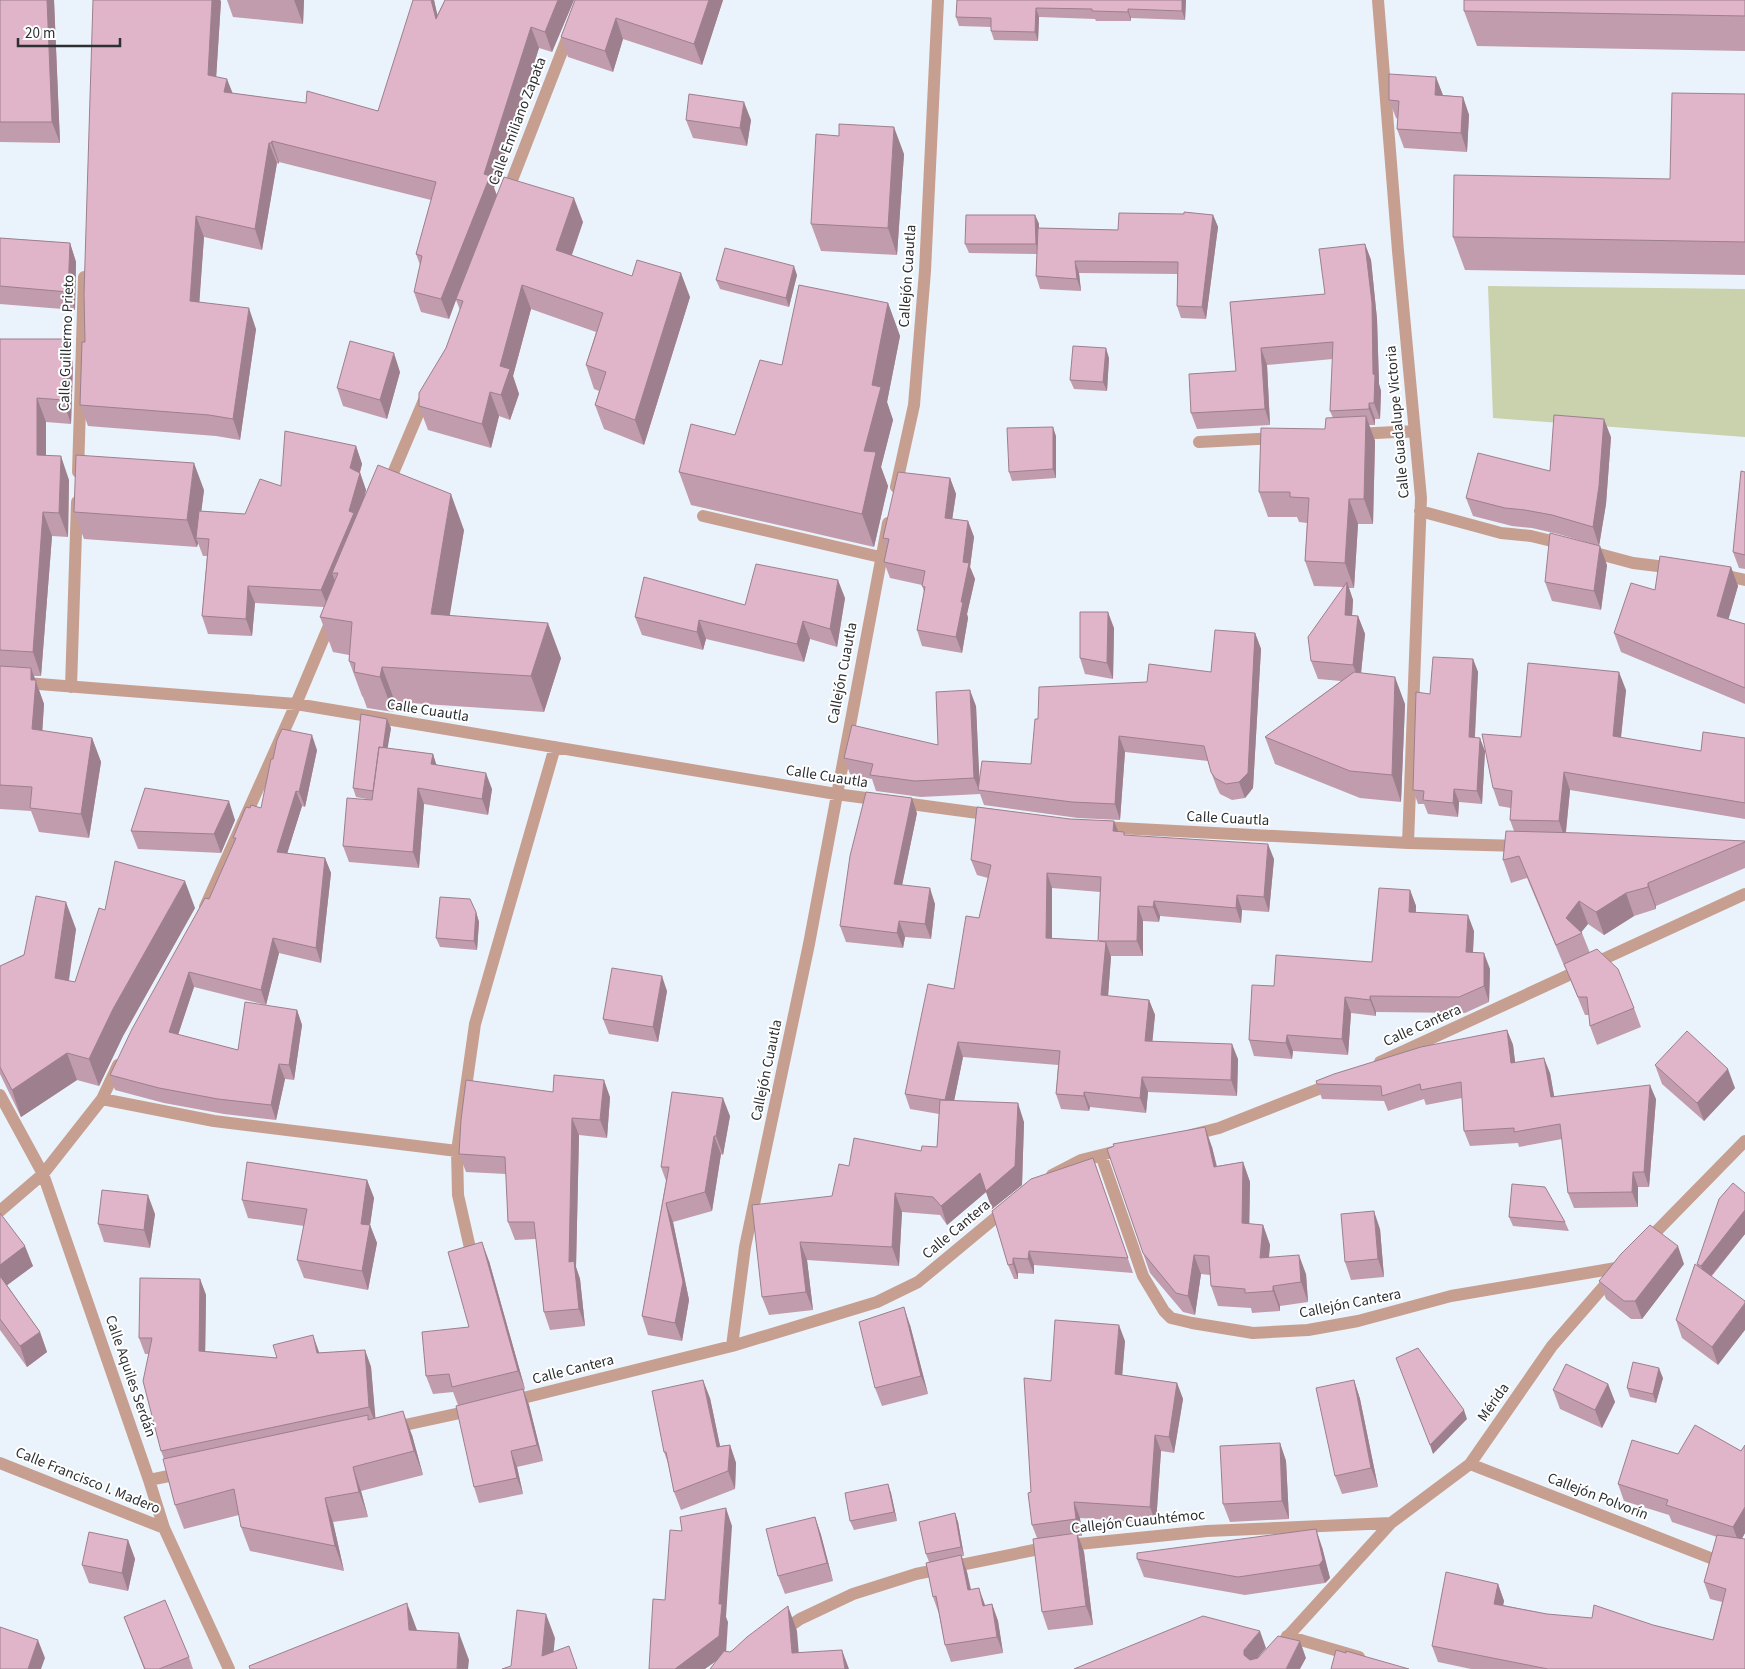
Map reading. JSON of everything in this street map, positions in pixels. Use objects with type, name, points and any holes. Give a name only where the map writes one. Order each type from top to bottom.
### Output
[{"type":"street","name":"Calle Emiliano Zapata","points":[[502,206],[582,0]]},
{"type":"street","name":"Callejón Cuautla","points":[[732,1346],[746,1246],[809,944],[880,557],[915,395],[925,271],[938,0]]},
{"type":"street","name":"Calle Guadalupe Victoria","points":[[1378,0],[1421,498],[1408,843]]},
{"type":"street","name":"Calle Guillermo Prieto","points":[[71,687],[84,269]]},
{"type":"street","points":[[383,496],[432,379]]},
{"type":"street","points":[[1346,435],[1414,431]]},
{"type":"street","points":[[1199,442],[1287,437]]},
{"type":"street","points":[[1420,511],[1501,533],[1531,536],[1633,563],[1682,569]]},
{"type":"street","points":[[703,516],[880,557]]},
{"type":"street","points":[[1701,572],[1745,580]]},
{"type":"street","points":[[196,922],[206,905],[296,704],[337,605]]},
{"type":"street","name":"Calle Cuautla","points":[[0,681],[296,704],[836,794],[1010,817]]},
{"type":"street","points":[[470,1248],[458,1194],[456,1152],[475,1024],[556,747]]},
{"type":"street","name":"Calle Cuautla","points":[[1086,827],[1408,843],[1532,846]]},
{"type":"street","name":"Calle Cantera","points":[[1364,1069],[1745,894]]},
{"type":"street","points":[[0,1211],[43,1174],[102,1099],[122,1057]]},
{"type":"street","points":[[1183,1136],[1219,1128],[1346,1077]]},
{"type":"street","name":"Calle Aquiles Serdán","points":[[0,1095],[43,1174],[164,1528],[229,1669]]},
{"type":"street","points":[[102,1099],[214,1121],[456,1152]]},
{"type":"street","name":"Mérida","points":[[1258,1669],[1392,1523],[1470,1464],[1552,1346],[1629,1260],[1745,1141]]},
{"type":"street","points":[[1039,1181],[1081,1160],[1137,1146]]},
{"type":"street","name":"Callejón Cantera","points":[[1101,1155],[1143,1276],[1164,1311],[1171,1318],[1192,1323],[1253,1333],[1324,1328],[1451,1296],[1629,1260]]},
{"type":"street","name":"Calle Cantera","points":[[503,1403],[732,1346],[877,1302],[918,1282],[1016,1200]]},
{"type":"street","points":[[379,1431],[484,1408]]},
{"type":"street","name":"Calle Francisco I. Madero","points":[[0,1463],[164,1528]]},
{"type":"street","name":"Callejón Polvorín","points":[[1470,1464],[1713,1559]]},
{"type":"street","points":[[149,1480],[197,1470]]},
{"type":"street","name":"Callejón Cuauhtémoc","points":[[772,1639],[800,1619],[853,1594],[916,1574],[1048,1547],[1207,1531],[1392,1523]]},
{"type":"street","points":[[1287,1636],[1376,1661]]},
{"type":"green space","points":[[1488,286],[1745,289],[1745,437],[1493,418]]},
{"type":"building","points":[[0,0],[47,0],[52,122],[0,122]]},
{"type":"building","points":[[93,0],[212,0],[208,75],[227,79],[224,92],[306,103],[307,91],[378,111],[413,0],[431,0],[436,19],[445,0],[558,0],[545,32],[531,27],[484,174],[490,176],[441,299],[414,292],[422,256],[416,254],[436,182],[272,141],[269,143],[255,229],[196,216],[190,301],[249,308],[233,419],[209,415],[80,405],[82,342],[85,342],[84,294]]},
{"type":"building","points":[[575,0],[709,0],[694,44],[616,18],[605,51],[561,37]]},
{"type":"building","points":[[957,0],[1182,0],[1182,11],[1128,9],[1128,12],[1036,8],[1035,32],[991,31],[991,18],[956,17]]},
{"type":"building","points":[[1464,0],[1745,0],[1745,16],[1464,11]]},
{"type":"building","points":[[1389,74],[1436,77],[1435,95],[1463,97],[1461,133],[1397,129],[1399,101],[1389,100]]},
{"type":"building","points":[[1672,93],[1745,94],[1745,242],[1453,237],[1454,175],[1670,179]]},
{"type":"building","points":[[689,94],[744,102],[740,128],[686,120]]},
{"type":"building","points":[[839,124],[894,127],[888,228],[811,224],[816,134],[839,136]]},
{"type":"building","points":[[504,177],[574,198],[556,250],[632,276],[637,260],[681,273],[635,420],[595,405],[606,372],[586,365],[603,313],[522,285],[500,366],[510,369],[501,395],[490,392],[482,424],[419,406],[419,393],[446,348],[463,301],[456,299]]},
{"type":"building","points":[[1184,212],[1213,215],[1202,307],[1177,306],[1178,262],[1075,261],[1077,279],[1036,276],[1038,228],[1118,230],[1119,213],[1184,214]]},
{"type":"building","points":[[966,215],[1035,215],[1036,244],[965,244]]},
{"type":"building","points":[[0,238],[70,243],[68,292],[0,286]]},
{"type":"building","points":[[1365,244],[1372,303],[1373,374],[1375,375],[1374,403],[1369,403],[1369,409],[1330,411],[1333,342],[1261,348],[1265,409],[1191,413],[1189,374],[1236,371],[1230,302],[1325,294],[1319,249]]},
{"type":"building","points":[[725,248],[794,266],[786,298],[716,280]]},
{"type":"building","points":[[799,285],[888,303],[872,385],[881,387],[864,451],[876,452],[862,514],[679,472],[691,424],[735,435],[760,360],[782,365]]},
{"type":"building","points":[[0,339],[65,339],[63,400],[37,398],[37,455],[61,456],[59,513],[43,512],[33,652],[0,650]]},
{"type":"building","points":[[350,341],[394,353],[380,400],[337,388]]},
{"type":"building","points":[[1073,346],[1106,348],[1103,382],[1070,380]]},
{"type":"building","points":[[1554,415],[1604,419],[1599,486],[1593,527],[1552,515],[1505,508],[1466,498],[1478,453],[1550,471]]},
{"type":"building","points":[[1366,416],[1364,499],[1349,499],[1345,563],[1305,561],[1309,498],[1290,497],[1290,492],[1259,492],[1261,428],[1325,429],[1326,418]]},
{"type":"building","points":[[1053,427],[1053,469],[1009,472],[1007,428]]},
{"type":"building","points":[[285,431],[356,446],[350,468],[360,473],[349,511],[354,513],[321,590],[248,586],[246,619],[202,616],[209,539],[196,538],[199,511],[245,514],[260,479],[281,486]]},
{"type":"building","points":[[76,455],[194,463],[187,520],[74,512]]},
{"type":"building","points":[[378,465],[451,494],[431,614],[548,623],[531,676],[382,667],[380,677],[354,672],[355,663],[349,661],[352,622],[320,617],[338,573],[332,573]]},
{"type":"building","points":[[1741,471],[1745,472],[1745,555],[1733,552]]},
{"type":"building","points":[[898,472],[950,478],[945,518],[968,521],[963,562],[969,563],[956,637],[917,630],[925,587],[922,586],[925,571],[884,562],[889,539],[883,538]]},
{"type":"building","points":[[1550,533],[1600,546],[1594,591],[1545,582]]},
{"type":"building","points":[[1660,556],[1731,567],[1717,616],[1745,624],[1745,688],[1614,633],[1631,583],[1655,590]]},
{"type":"building","points":[[756,564],[838,580],[830,629],[803,621],[797,644],[699,620],[697,632],[635,617],[644,577],[745,605]]},
{"type":"building","points":[[1347,582],[1345,615],[1358,616],[1353,665],[1311,661],[1308,637]]},
{"type":"building","points":[[1080,612],[1108,612],[1107,663],[1080,658]]},
{"type":"building","points":[[1215,630],[1255,633],[1248,773],[1239,782],[1226,784],[1215,778],[1211,772],[1204,746],[1119,736],[1115,804],[1072,802],[978,790],[982,761],[1031,764],[1035,719],[1038,719],[1039,687],[1147,682],[1149,664],[1211,672]]},
{"type":"building","points":[[1433,657],[1473,659],[1469,737],[1480,738],[1477,791],[1454,789],[1453,803],[1423,800],[1424,791],[1413,790],[1416,692],[1430,694]]},
{"type":"building","points":[[1528,663],[1619,672],[1613,736],[1701,751],[1703,732],[1745,738],[1745,803],[1564,772],[1559,821],[1510,820],[1512,791],[1493,788],[1482,734],[1521,737]]},
{"type":"building","points":[[0,666],[31,668],[31,680],[36,680],[32,729],[92,738],[81,814],[30,808],[32,787],[0,785]]},
{"type":"building","points":[[1354,672],[1395,677],[1392,775],[1350,771],[1265,737]]},
{"type":"building","points":[[970,690],[974,778],[915,781],[870,775],[873,764],[844,758],[852,725],[938,745],[936,692]]},
{"type":"building","points":[[361,714],[387,719],[383,748],[379,747],[373,791],[353,788]]},
{"type":"building","points":[[282,729],[312,735],[299,792],[296,791],[277,852],[325,858],[316,948],[273,938],[261,990],[189,972],[169,1032],[238,1050],[245,1002],[297,1010],[289,1065],[279,1064],[271,1105],[218,1099],[159,1088],[110,1075],[132,1029],[205,898],[209,899],[236,838],[233,838],[246,807],[250,808],[251,805],[261,808],[271,759],[273,759],[277,740]]},
{"type":"building","points":[[379,747],[433,754],[431,764],[486,773],[482,799],[418,788],[413,852],[343,846],[347,798],[372,800]]},
{"type":"building","points":[[145,788],[229,801],[214,834],[131,831]]},
{"type":"building","points":[[866,792],[912,798],[894,884],[930,888],[925,924],[899,921],[897,933],[840,926],[850,856]]},
{"type":"building","points":[[977,807],[1070,819],[1114,821],[1113,831],[1124,832],[1124,835],[1268,844],[1264,897],[1237,895],[1236,908],[1154,901],[1153,907],[1138,906],[1137,941],[1099,941],[1106,942],[1101,995],[1149,1000],[1145,1041],[1232,1044],[1231,1080],[1142,1077],[1140,1098],[1084,1092],[1084,1096],[1056,1094],[1060,1051],[958,1042],[945,1100],[905,1094],[928,984],[954,989],[966,916],[979,918],[991,865],[971,860]],"holes":[[[1047,873],[1101,877],[1098,941],[1046,938]]]},
{"type":"building","points":[[1506,831],[1745,842],[1648,883],[1648,887],[1626,893],[1596,912],[1579,901],[1566,918],[1582,933],[1556,945],[1519,856],[1503,860]]},
{"type":"building","points":[[115,861],[185,881],[113,1009],[89,1059],[67,1053],[12,1090],[0,1067],[0,966],[24,955],[36,896],[66,902],[55,978],[75,982],[99,908],[105,910]]},
{"type":"building","points":[[1379,888],[1410,890],[1409,912],[1468,915],[1466,952],[1484,953],[1484,986],[1459,997],[1370,996],[1370,1000],[1345,997],[1342,1039],[1287,1035],[1286,1043],[1249,1040],[1252,985],[1274,986],[1276,955],[1372,962]]},
{"type":"building","points":[[440,897],[470,899],[476,912],[474,941],[436,938]]},
{"type":"building","points":[[1597,949],[1618,969],[1634,1008],[1590,1026],[1587,997],[1578,997],[1564,964]]},
{"type":"building","points":[[612,968],[662,976],[653,1027],[603,1019]]},
{"type":"building","points":[[1507,1030],[1511,1063],[1544,1058],[1551,1097],[1650,1085],[1644,1172],[1633,1172],[1632,1192],[1568,1193],[1560,1124],[1514,1132],[1514,1128],[1464,1131],[1461,1082],[1421,1090],[1420,1084],[1382,1096],[1381,1086],[1317,1084],[1316,1081],[1421,1047]]},
{"type":"building","points":[[1687,1031],[1728,1069],[1697,1103],[1655,1065]]},
{"type":"building","points":[[554,1075],[604,1080],[600,1120],[572,1118],[569,1262],[574,1261],[579,1309],[544,1312],[534,1222],[508,1222],[505,1157],[459,1154],[466,1080],[553,1092]]},
{"type":"building","points":[[672,1092],[723,1098],[716,1136],[714,1136],[705,1192],[666,1203],[683,1282],[675,1323],[642,1316],[669,1167],[661,1167]]},
{"type":"building","points":[[940,1100],[1018,1103],[1015,1166],[986,1191],[980,1173],[941,1206],[933,1197],[895,1193],[892,1247],[800,1242],[806,1292],[762,1297],[752,1205],[832,1196],[839,1164],[849,1166],[854,1138],[921,1151],[922,1146],[937,1147]]},
{"type":"building","points":[[1205,1127],[1214,1167],[1243,1162],[1242,1223],[1263,1225],[1260,1258],[1299,1255],[1301,1282],[1273,1286],[1273,1291],[1245,1293],[1245,1289],[1211,1286],[1209,1256],[1194,1255],[1188,1296],[1176,1293],[1143,1253],[1107,1149],[1114,1146],[1113,1144]]},
{"type":"building","points":[[1093,1158],[1128,1258],[1029,1251],[1028,1259],[1013,1258],[1013,1264],[1008,1265],[992,1211],[1031,1179]]},
{"type":"building","points":[[247,1162],[367,1180],[361,1224],[370,1225],[362,1271],[297,1260],[307,1209],[242,1200]]},
{"type":"building","points":[[1733,1183],[1745,1193],[1745,1210],[1701,1266],[1697,1264],[1719,1199]]},
{"type":"building","points":[[1512,1184],[1545,1187],[1565,1222],[1509,1217]]},
{"type":"building","points":[[102,1190],[148,1195],[144,1230],[98,1224]]},
{"type":"building","points":[[1374,1211],[1378,1259],[1345,1262],[1341,1214]]},
{"type":"building","points":[[0,1213],[25,1246],[0,1265]]},
{"type":"building","points":[[1650,1225],[1678,1246],[1635,1301],[1624,1301],[1599,1281],[1621,1254]]},
{"type":"building","points":[[482,1242],[518,1371],[452,1387],[449,1374],[426,1376],[422,1332],[469,1327],[448,1252]]},
{"type":"building","points":[[1695,1264],[1745,1301],[1712,1347],[1676,1320]]},
{"type":"building","points":[[0,1276],[40,1332],[20,1346],[0,1319]]},
{"type":"building","points":[[140,1278],[200,1279],[199,1351],[277,1358],[273,1345],[313,1335],[317,1353],[365,1350],[369,1407],[161,1451],[143,1381],[152,1338],[139,1338]]},
{"type":"building","points":[[904,1307],[921,1376],[875,1388],[859,1322]]},
{"type":"building","points":[[1055,1320],[1119,1325],[1115,1374],[1177,1383],[1169,1437],[1155,1435],[1150,1507],[1074,1502],[1076,1519],[1032,1525],[1028,1493],[1031,1492],[1024,1378],[1051,1381]]},
{"type":"building","points":[[1418,1348],[1464,1410],[1430,1445],[1396,1358]]},
{"type":"building","points":[[1633,1362],[1659,1368],[1653,1394],[1627,1388]]},
{"type":"building","points":[[1566,1364],[1608,1384],[1595,1410],[1553,1390]]},
{"type":"building","points":[[703,1380],[717,1447],[730,1445],[728,1471],[674,1492],[652,1391]]},
{"type":"building","points":[[1354,1380],[1371,1468],[1335,1476],[1316,1388]]},
{"type":"building","points":[[523,1389],[537,1445],[511,1451],[517,1478],[474,1487],[456,1406]]},
{"type":"building","points":[[403,1411],[414,1451],[353,1467],[359,1492],[325,1498],[335,1546],[241,1527],[234,1489],[175,1505],[163,1459],[368,1415],[368,1420]]},
{"type":"building","points":[[1695,1425],[1741,1451],[1745,1445],[1745,1507],[1733,1527],[1666,1505],[1668,1500],[1618,1484],[1632,1440],[1678,1454]]},
{"type":"building","points":[[1280,1443],[1282,1501],[1223,1504],[1220,1446]]},
{"type":"building","points":[[888,1484],[894,1512],[850,1521],[845,1493]]},
{"type":"building","points":[[726,1508],[719,1604],[722,1604],[719,1636],[675,1669],[649,1669],[653,1599],[665,1600],[670,1530],[682,1531],[680,1517]]},
{"type":"building","points":[[955,1513],[961,1547],[926,1554],[919,1522]]},
{"type":"building","points":[[815,1517],[827,1563],[778,1576],[766,1529]]},
{"type":"building","points":[[1316,1529],[1323,1560],[1319,1565],[1238,1577],[1137,1559],[1137,1553]]},
{"type":"building","points":[[89,1532],[128,1540],[122,1573],[82,1565]]},
{"type":"building","points":[[1077,1533],[1086,1606],[1042,1612],[1033,1539]]},
{"type":"building","points":[[1717,1535],[1745,1539],[1745,1669],[1548,1669],[1432,1646],[1446,1572],[1498,1584],[1494,1604],[1547,1614],[1592,1618],[1594,1605],[1653,1625],[1713,1640],[1726,1589],[1704,1582]]},
{"type":"building","points":[[961,1555],[968,1590],[979,1588],[983,1606],[992,1604],[997,1637],[945,1645],[936,1596],[933,1597],[926,1563]]},
{"type":"building","points":[[165,1600],[189,1657],[159,1669],[145,1669],[124,1617]]},
{"type":"building","points":[[407,1603],[409,1630],[459,1633],[457,1669],[250,1669],[249,1666]]},
{"type":"building","points":[[788,1606],[792,1653],[842,1650],[845,1669],[710,1669],[724,1651],[730,1652],[733,1650]]},
{"type":"building","points":[[517,1610],[546,1614],[542,1656],[569,1646],[577,1669],[502,1669],[511,1666]]},
{"type":"building","points":[[1203,1616],[1260,1631],[1244,1650],[1244,1655],[1250,1660],[1258,1658],[1278,1636],[1300,1641],[1286,1669],[1074,1669]]},
{"type":"building","points":[[0,1627],[38,1640],[28,1669],[0,1669]]},
{"type":"building","points":[[1336,1650],[1346,1653],[1346,1651],[1409,1669],[1331,1669]]}]
